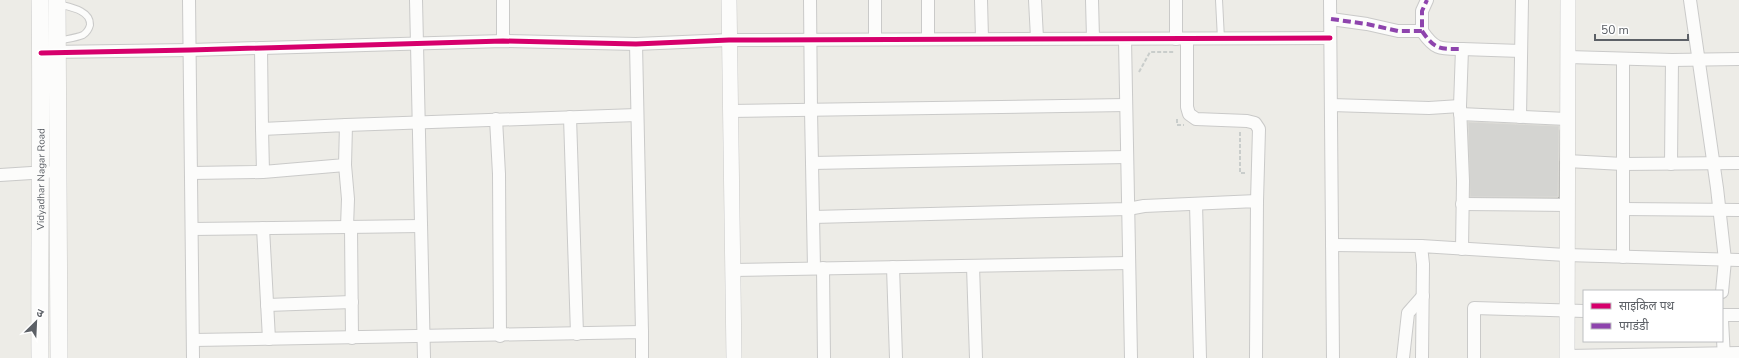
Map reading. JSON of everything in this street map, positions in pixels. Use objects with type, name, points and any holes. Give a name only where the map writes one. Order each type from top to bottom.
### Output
[{"type":"main road","name":"Vidyadhar Nagar Road","points":[[51,1],[49,171],[58,358]]},
{"type":"main road","name":"Vidyadhar Nagar Road","points":[[40,358],[39,276],[49,171]]},
{"type":"street","points":[[190,0],[193,358]]},
{"type":"street","points":[[416,0],[424,358]]},
{"type":"street","points":[[503,0],[503,41]]},
{"type":"street","points":[[729,0],[734,358]]},
{"type":"street","points":[[810,0],[813,217],[819,268],[824,358]]},
{"type":"street","points":[[875,0],[875,39]]},
{"type":"street","points":[[928,0],[928,39]]},
{"type":"street","points":[[981,0],[982,38]]},
{"type":"street","points":[[1035,0],[1037,38]]},
{"type":"street","points":[[1092,0],[1093,38]]},
{"type":"street","points":[[1176,0],[1182,39],[1187,107],[1189,114],[1196,119],[1247,121],[1255,123],[1259,129],[1256,358]]},
{"type":"street","points":[[1329,0],[1331,19],[1330,36]]},
{"type":"street","points":[[1329,0],[1333,358]]},
{"type":"street","points":[[1427,0],[1422,11],[1422,31],[1428,40],[1440,49],[1521,51]]},
{"type":"street","points":[[1520,117],[1522,0]]},
{"type":"street","points":[[1568,0],[1566,255],[1567,357],[1724,356],[1739,353]]},
{"type":"street","points":[[1690,0],[1725,260],[1722,290]]},
{"type":"street","points":[[1331,19],[1367,24],[1398,31],[1422,31]]},
{"type":"street","points":[[51,49],[190,50],[503,41],[636,44],[729,40],[811,39],[1221,39],[1330,36]]},
{"type":"street","points":[[1125,39],[1131,358]]},
{"type":"street","points":[[636,44],[642,358]]},
{"type":"street","points":[[261,48],[263,172]]},
{"type":"street","points":[[1462,49],[1460,110],[1462,249]]},
{"type":"street","points":[[1568,56],[1672,60],[1739,58]]},
{"type":"street","points":[[1623,59],[1623,257]]},
{"type":"street","points":[[1671,164],[1672,60]]},
{"type":"street","points":[[1331,104],[1460,110],[1520,117],[1568,120]]},
{"type":"street","points":[[730,112],[1126,105]]},
{"type":"street","points":[[262,129],[496,119],[637,115]]},
{"type":"street","points":[[570,117],[576,334]]},
{"type":"street","points":[[496,119],[499,174],[500,336]]},
{"type":"street","points":[[346,125],[345,165],[348,199],[352,338]]},
{"type":"street","points":[[812,163],[1127,157]]},
{"type":"street","points":[[1567,162],[1623,164],[1739,163]]},
{"type":"street","points":[[191,173],[263,172],[345,165]]},
{"type":"street","points":[[0,175],[49,171]]},
{"type":"street","points":[[813,217],[1128,209],[1144,206],[1257,201]]},
{"type":"street","points":[[1196,204],[1200,358]]},
{"type":"street","points":[[1462,204],[1567,205]]},
{"type":"street","points":[[1623,209],[1739,210]]},
{"type":"street","points":[[192,229],[421,226]]},
{"type":"street","points":[[262,228],[269,339]]},
{"type":"street","points":[[1332,245],[1421,246],[1566,255],[1739,260]]},
{"type":"street","points":[[1421,246],[1423,264],[1422,358]]},
{"type":"street","points":[[733,270],[1129,263]]},
{"type":"street","points":[[973,266],[976,358]]},
{"type":"street","points":[[893,267],[896,358]]},
{"type":"street","points":[[1403,358],[1408,313],[1423,296]]},
{"type":"street","points":[[267,305],[352,302]]},
{"type":"street","points":[[1474,358],[1474,308],[1583,311]]},
{"type":"street","points":[[1723,315],[1739,315]]},
{"type":"street","points":[[193,340],[500,336],[642,332]]},
{"type":"street","points":[[1723,338],[1724,356]]},
{"type":"lane","points":[[1219,0],[1221,39]]},
{"type":"lane","points":[[51,1],[82,12],[89,19],[90,24],[86,32],[82,35],[51,49]]},
{"type":"building","points":[[1468,122],[1559,126],[1558,197],[1470,197]]},
{"type":"marked path","points":[[1331,19],[1367,24],[1398,31],[1422,31],[1422,11],[1427,0]]},
{"type":"marked path","points":[[1422,31],[1431,42],[1439,47],[1448,49],[1462,49]]},
{"type":"cycle path","points":[[41,53],[503,41],[636,44],[729,40],[1330,38]]}]
